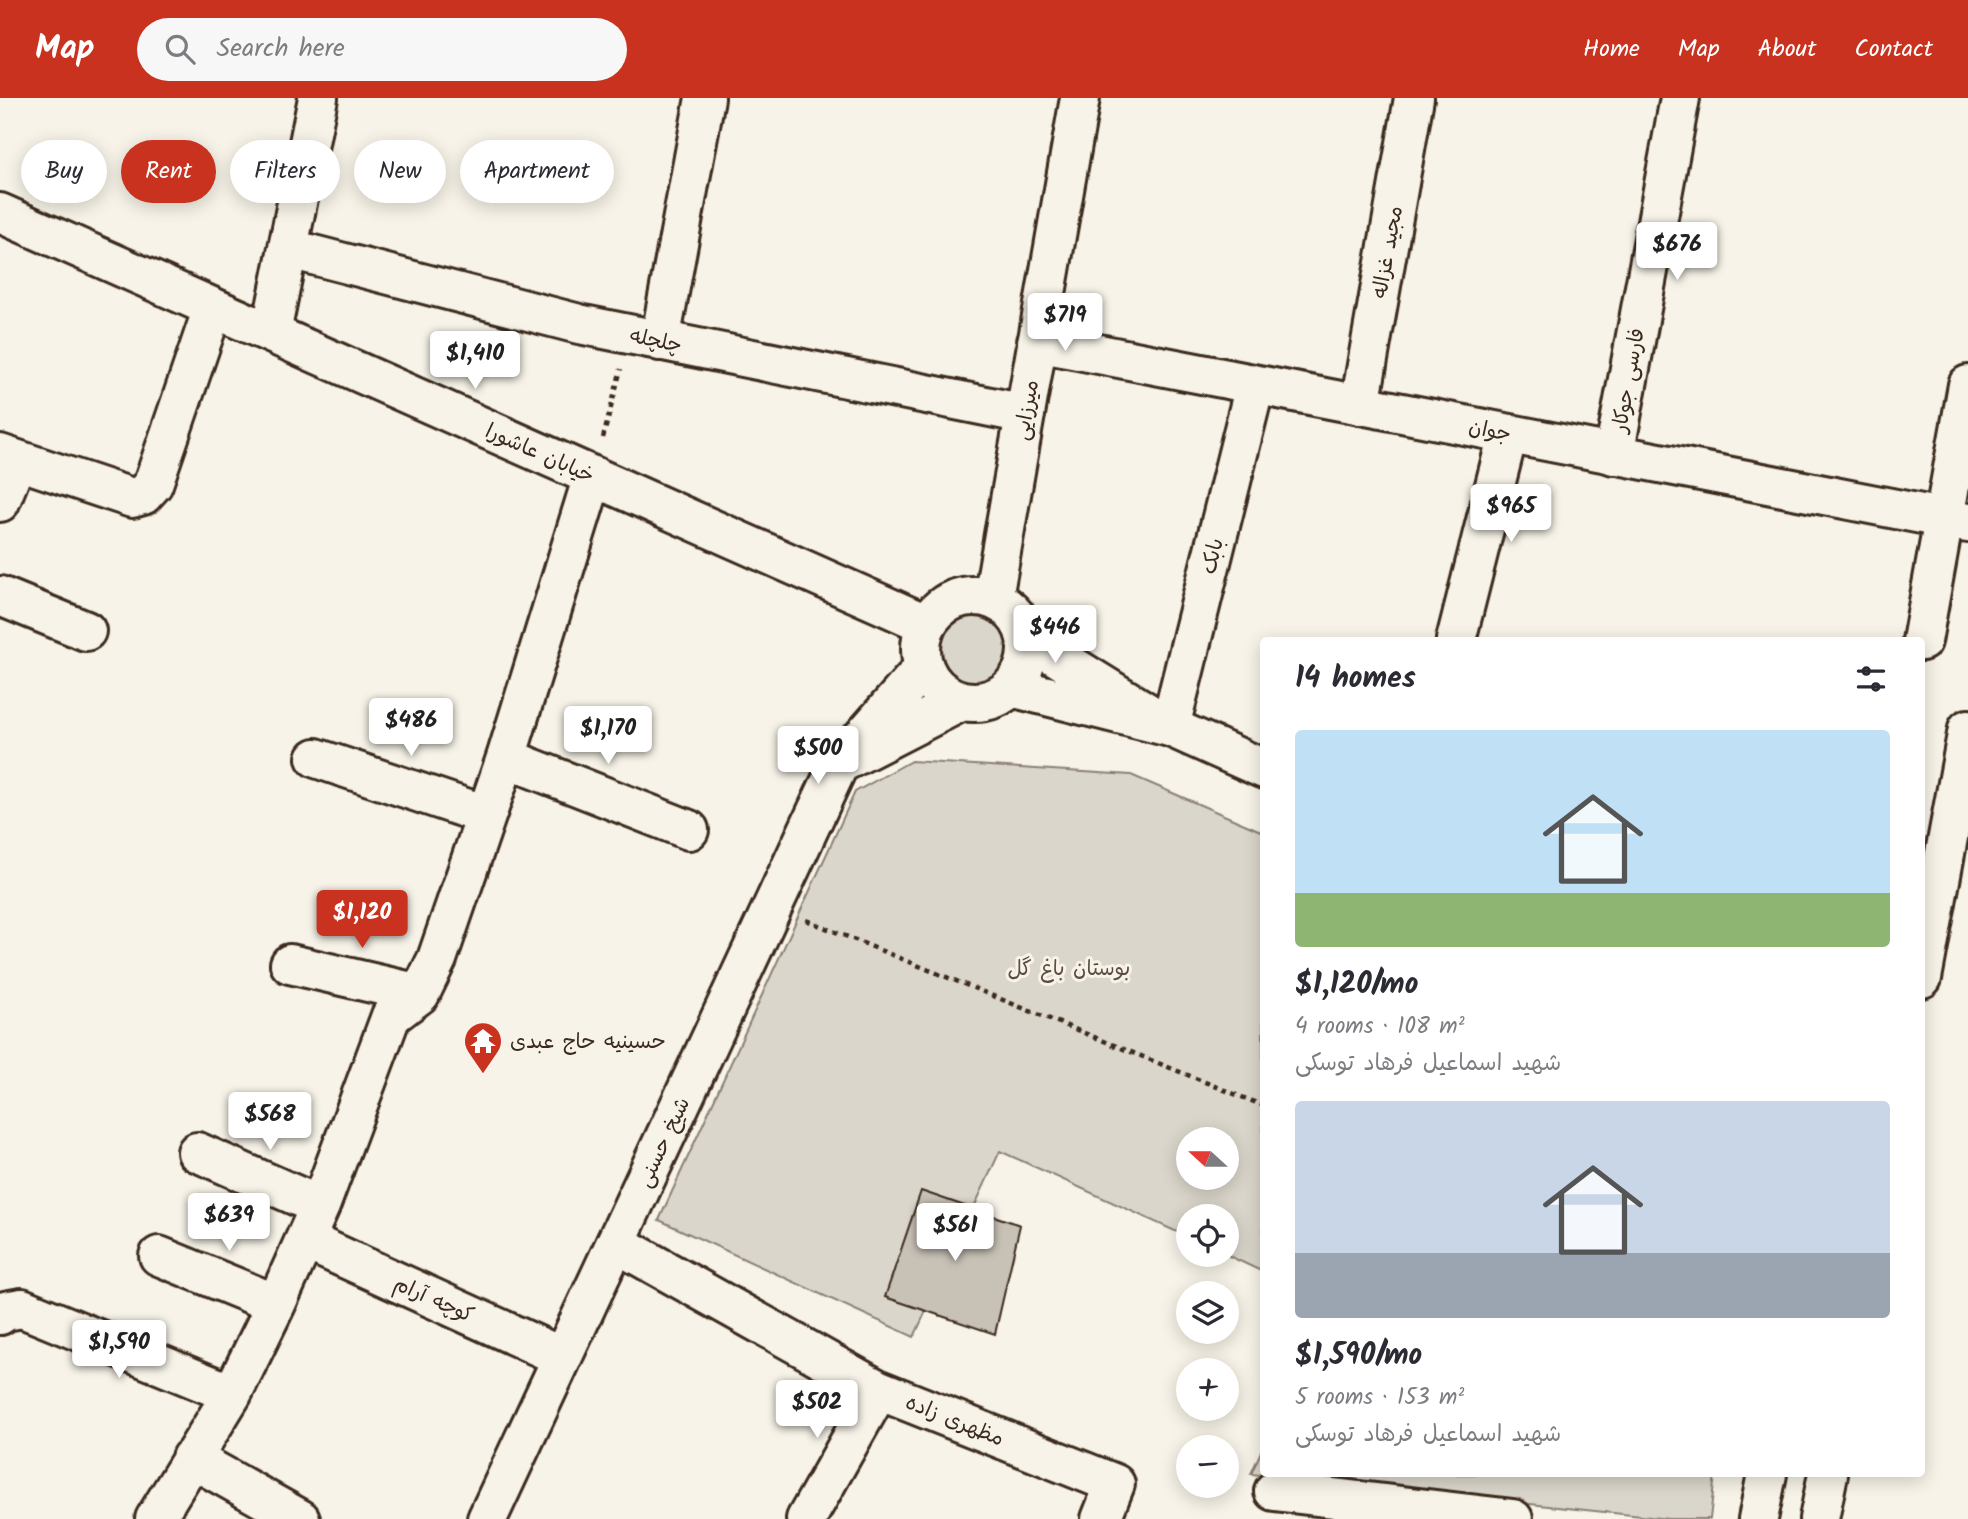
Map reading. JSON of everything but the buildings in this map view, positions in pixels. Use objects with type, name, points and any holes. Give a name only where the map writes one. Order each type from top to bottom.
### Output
[{"type":"street","points":[[271,333],[290,249],[318,98]]},
{"type":"street","points":[[645,337],[705,98]]},
{"type":"street","name":"میرزایی","points":[[993,598],[1080,98]]},
{"type":"street","name":"مجید غزاله","points":[[1360,405],[1414,98]]},
{"type":"street","name":"فارسی جوکار","points":[[1614,455],[1680,98]]},
{"type":"street","name":"خیابان عاشورا","points":[[0,213],[926,624]]},
{"type":"street","name":"چلچله","points":[[290,249],[579,324],[1025,414]]},
{"type":"street","points":[[0,502],[9,457],[132,498],[143,495],[153,484],[214,308]]},
{"type":"street","name":"جوان","points":[[1037,342],[1956,521]]},
{"type":"street","name":"بابک","points":[[1170,727],[1255,385]]},
{"type":"street","points":[[1923,637],[1956,521],[1968,385]]},
{"type":"street","points":[[1457,637],[1508,434]]},
{"type":"street","points":[[155,1519],[232,1394],[276,1304],[313,1223],[391,1016],[420,994],[437,959],[506,758],[593,476]]},
{"type":"street","points":[[978,595],[993,598],[1008,608],[1020,621],[1027,638],[1025,664],[1011,687],[997,697],[980,702],[962,701],[946,694],[932,683],[924,667],[921,638],[935,611],[955,599],[978,595]]},
{"type":"street","points":[[0,596],[86,631]]},
{"type":"street","points":[[1027,638],[1170,727],[1260,767]]},
{"type":"street","name":"شیخ حسنی","points":[[494,1516],[562,1357],[839,764],[924,667]]},
{"type":"street","points":[[1011,687],[1170,727]]},
{"type":"street","points":[[839,764],[962,701]]},
{"type":"street","points":[[1925,962],[1968,729]]},
{"type":"street","points":[[316,758],[486,815]]},
{"type":"street","points":[[506,758],[689,830]]},
{"type":"street","points":[[290,964],[420,994]]},
{"type":"street","name":"کوچه آرام","points":[[197,1152],[313,1223],[562,1357]]},
{"type":"street","name":"مظهری زاده","points":[[616,1243],[879,1390],[1115,1484],[1101,1519]]},
{"type":"street","points":[[159,1256],[276,1304]]},
{"type":"street","points":[[0,1315],[5,1311],[22,1308],[232,1394]]},
{"type":"street","points":[[806,1519],[879,1390]]},
{"type":"street","points":[[191,1458],[300,1519]]},
{"type":"street","points":[[1758,1519],[1766,1477]]},
{"type":"street","points":[[1819,1519],[1827,1477]]},
{"type":"street","points":[[1274,1491],[1513,1519]]},
{"type":"path","points":[[593,476],[645,337]]},
{"type":"path","points":[[773,906],[1260,1104]]},
{"type":"green space","points":[[973,615],[998,625],[1008,650],[998,675],[973,685],[948,675],[938,650],[948,625]]},
{"type":"green space","name":"بوستان باغ گل","points":[[911,761],[1131,775],[1260,831],[1260,1271],[1239,1261],[1239,1204],[1176,1204],[1176,1232],[1000,1151],[914,1337],[659,1220],[855,792]]},
{"type":"green space","points":[[1260,1454],[1260,1475],[1251,1474]]},
{"type":"green space","points":[[1279,1477],[1715,1477],[1710,1519],[1669,1519]]},
{"type":"place","name":"حسینیه حاج عبدی","points":[[483,1075]]}]
